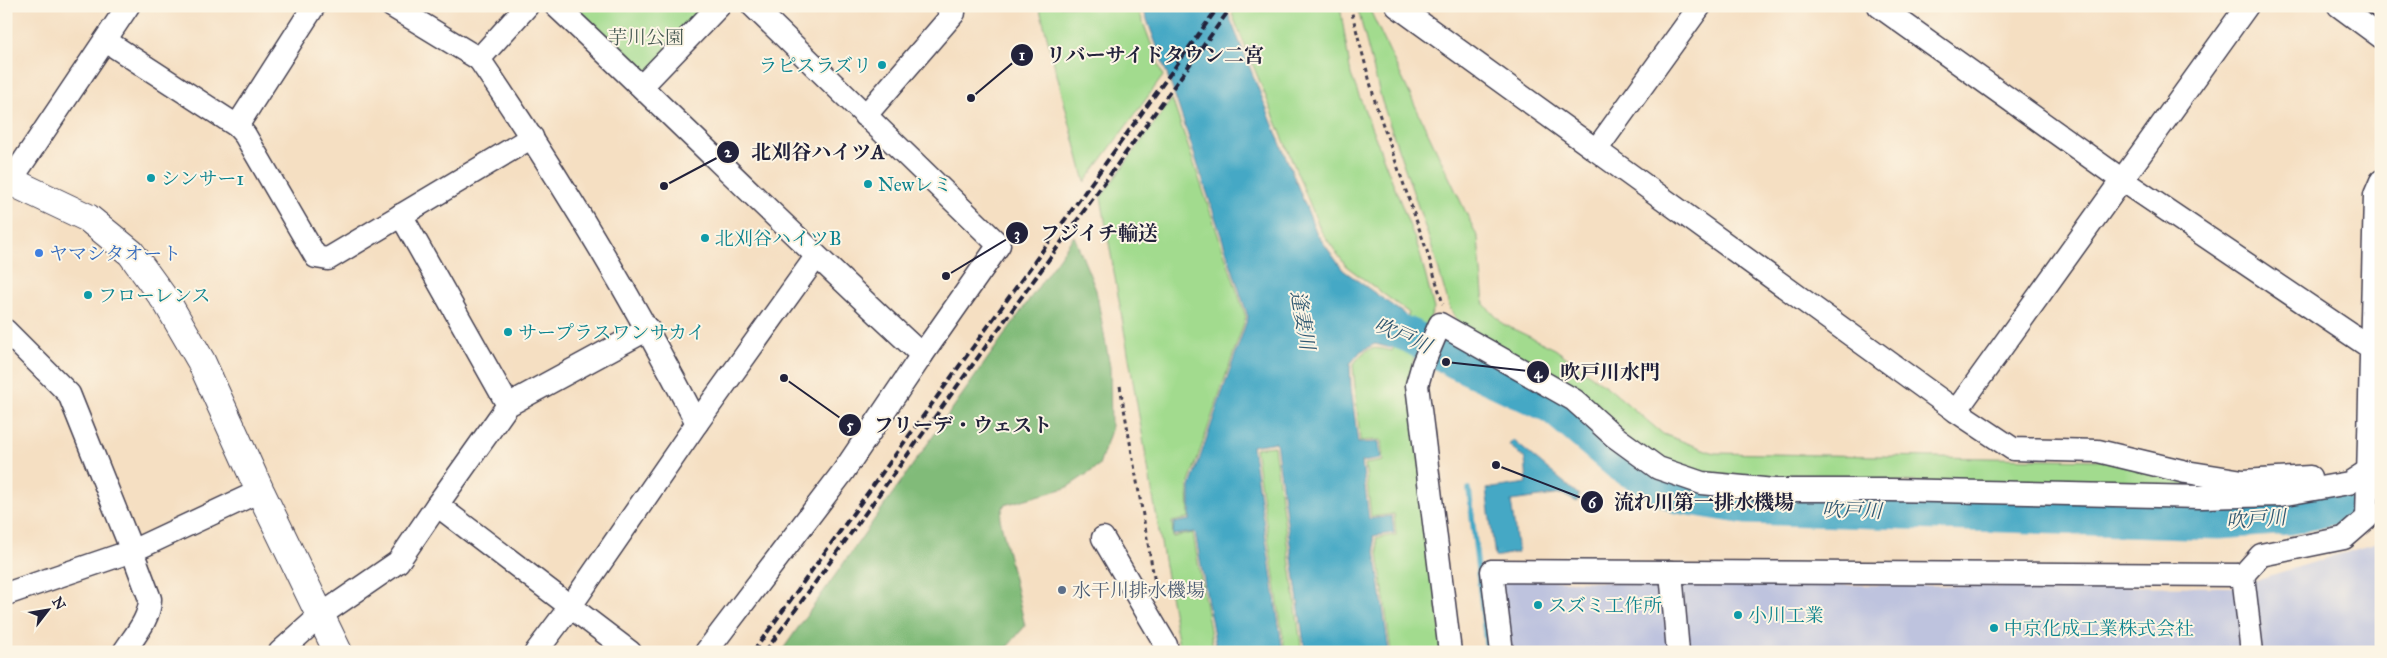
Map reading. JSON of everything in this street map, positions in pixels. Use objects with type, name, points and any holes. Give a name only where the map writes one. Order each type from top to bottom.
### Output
[{"type":"street","points":[[128,6],[106,41],[8,182],[88,218],[131,253],[168,304],[200,361],[338,652]]},
{"type":"street","points":[[237,126],[314,6]]},
{"type":"street","points":[[392,6],[479,58],[532,137],[648,329],[697,422]]},
{"type":"street","points":[[479,58],[527,6]]},
{"type":"street","points":[[556,6],[642,86],[816,257],[922,355]]},
{"type":"street","points":[[642,86],[719,6]]},
{"type":"street","points":[[706,652],[843,472],[999,245],[753,6]]},
{"type":"street","points":[[865,116],[954,13],[947,6]]},
{"type":"street","points":[[1397,6],[1956,411],[2013,449],[2098,451],[2186,472],[2243,481],[2375,470]]},
{"type":"street","points":[[1596,150],[1700,6]]},
{"type":"street","points":[[1879,6],[2122,180],[2370,348]]},
{"type":"street","points":[[1956,411],[2247,6]]},
{"type":"street","points":[[2339,6],[2381,36]]},
{"type":"street","points":[[106,41],[237,126],[245,135],[316,256],[328,259],[532,137]]},
{"type":"street","points":[[1502,652],[1492,571],[2243,575],[2261,555],[2344,538],[2367,518],[2375,470],[2370,348],[2375,195],[2381,182]]},
{"type":"street","points":[[401,215],[508,405]]},
{"type":"street","points":[[536,652],[570,607],[697,422],[816,257]]},
{"type":"street","points":[[1450,652],[1417,385],[1423,364],[1440,324],[1574,400],[1614,436],[1658,468],[1702,483],[1774,490],[1891,490],[2202,497],[2280,495],[2349,483],[2375,470]]},
{"type":"street","points":[[280,652],[321,615],[398,562],[508,405],[648,329]]},
{"type":"street","points":[[6,331],[69,394],[150,599],[148,616],[124,652]]},
{"type":"street","points":[[8,588],[132,551],[260,491]]},
{"type":"street","points":[[437,505],[630,652]]},
{"type":"street","points":[[1103,538],[1166,645],[1167,652]]},
{"type":"street","points":[[1670,572],[1678,652]]},
{"type":"street","points":[[2243,575],[2252,652]]},
{"type":"path","points":[[1350,6],[1376,105],[1427,251],[1444,308],[1440,324]]},
{"type":"path","points":[[1120,386],[1156,588]]},
{"type":"shaded area","points":[[2381,542],[2381,652],[1510,652],[1501,579],[1683,584],[2232,587]]},
{"type":"green space","name":"芋川公園","points":[[570,6],[717,6],[646,81]]},
{"type":"green space","points":[[1039,6],[1137,6],[1163,76],[1085,182]]},
{"type":"green space","points":[[1238,6],[1340,6],[1351,75],[1419,250],[1434,309],[1425,328],[1406,320],[1409,313],[1346,266],[1321,231],[1232,14]]},
{"type":"green space","points":[[1357,6],[1368,6],[1478,238],[1484,304],[1503,324],[1555,349],[1611,390],[1663,434],[1714,453],[2099,460],[2254,488],[1704,478],[1659,463],[1461,328],[1449,306],[1433,250],[1382,102]]},
{"type":"green space","points":[[1172,99],[1246,317],[1188,486],[1189,518],[1172,522],[1173,537],[1193,533],[1213,647],[1206,652],[1180,652],[1101,197]]},
{"type":"green space","points":[[1074,236],[1096,290],[1110,367],[1111,430],[1099,466],[1066,488],[1004,505],[1000,519],[1025,626],[1003,652],[781,652]]},
{"type":"green space","points":[[1395,343],[1414,354],[1411,385],[1443,652],[1391,652],[1376,538],[1396,535],[1394,514],[1371,517],[1365,464],[1383,461],[1381,440],[1360,441],[1353,365],[1366,351],[1374,348],[1392,351]]},
{"type":"green space","points":[[1274,446],[1302,652],[1285,652],[1255,448]]},
{"type":"water","name":"逢妻川","points":[[1142,6],[1225,6],[1317,234],[1343,270],[1404,314],[1401,322],[1423,332],[1415,350],[1394,340],[1391,348],[1375,344],[1361,351],[1350,364],[1358,443],[1379,442],[1381,459],[1362,462],[1369,519],[1392,516],[1394,533],[1373,536],[1389,652],[1305,652],[1276,442],[1252,446],[1283,652],[1210,652],[1216,647],[1195,532],[1173,535],[1174,523],[1190,520],[1190,487],[1248,317],[1175,96]]},
{"type":"water","points":[[1513,440],[1579,495],[1577,502],[1562,494],[1511,501],[1518,552],[1495,557],[1486,489],[1527,483],[1525,459],[1509,445]]},
{"type":"waterway","name":"吹戸川","points":[[1375,322],[1411,336],[1457,362],[1553,407],[1621,465],[1677,496],[1746,507],[2219,522],[2291,517],[2381,497]]},
{"type":"waterway","points":[[1469,489],[1487,652]]},
{"type":"railway","points":[[753,652],[1219,6]]},
{"type":"railway","points":[[765,652],[1232,6]]},
{"type":"place","name":"ラピスラズリ","points":[[882,65]]},
{"type":"place","name":"リバーサイドタウン二宮","points":[[971,98]]},
{"type":"place","name":"シンサー1","points":[[151,178]]},
{"type":"place","name":"Newレミ","points":[[868,184]]},
{"type":"place","name":"北刈谷ハイツA","points":[[664,186]]},
{"type":"place","name":"北刈谷ハイツB","points":[[705,238]]},
{"type":"place","name":"ヤマシタオート","points":[[39,253]]},
{"type":"place","name":"フジイチ輸送","points":[[946,276]]},
{"type":"place","name":"フローレンス","points":[[88,295]]},
{"type":"place","name":"サープラスワンサカイ","points":[[508,332]]},
{"type":"place","name":"吹戸川水門","points":[[1446,362]]},
{"type":"place","name":"フリーデ・ウェスト","points":[[784,378]]},
{"type":"place","name":"流れ川第一排水機場","points":[[1496,465]]},
{"type":"place","name":"水干川排水機場","points":[[1062,590]]},
{"type":"place","name":"スズミ工作所","points":[[1538,605]]},
{"type":"place","name":"小川工業","points":[[1738,615]]},
{"type":"place","name":"中京化成工業株式会社","points":[[1994,628]]}]
